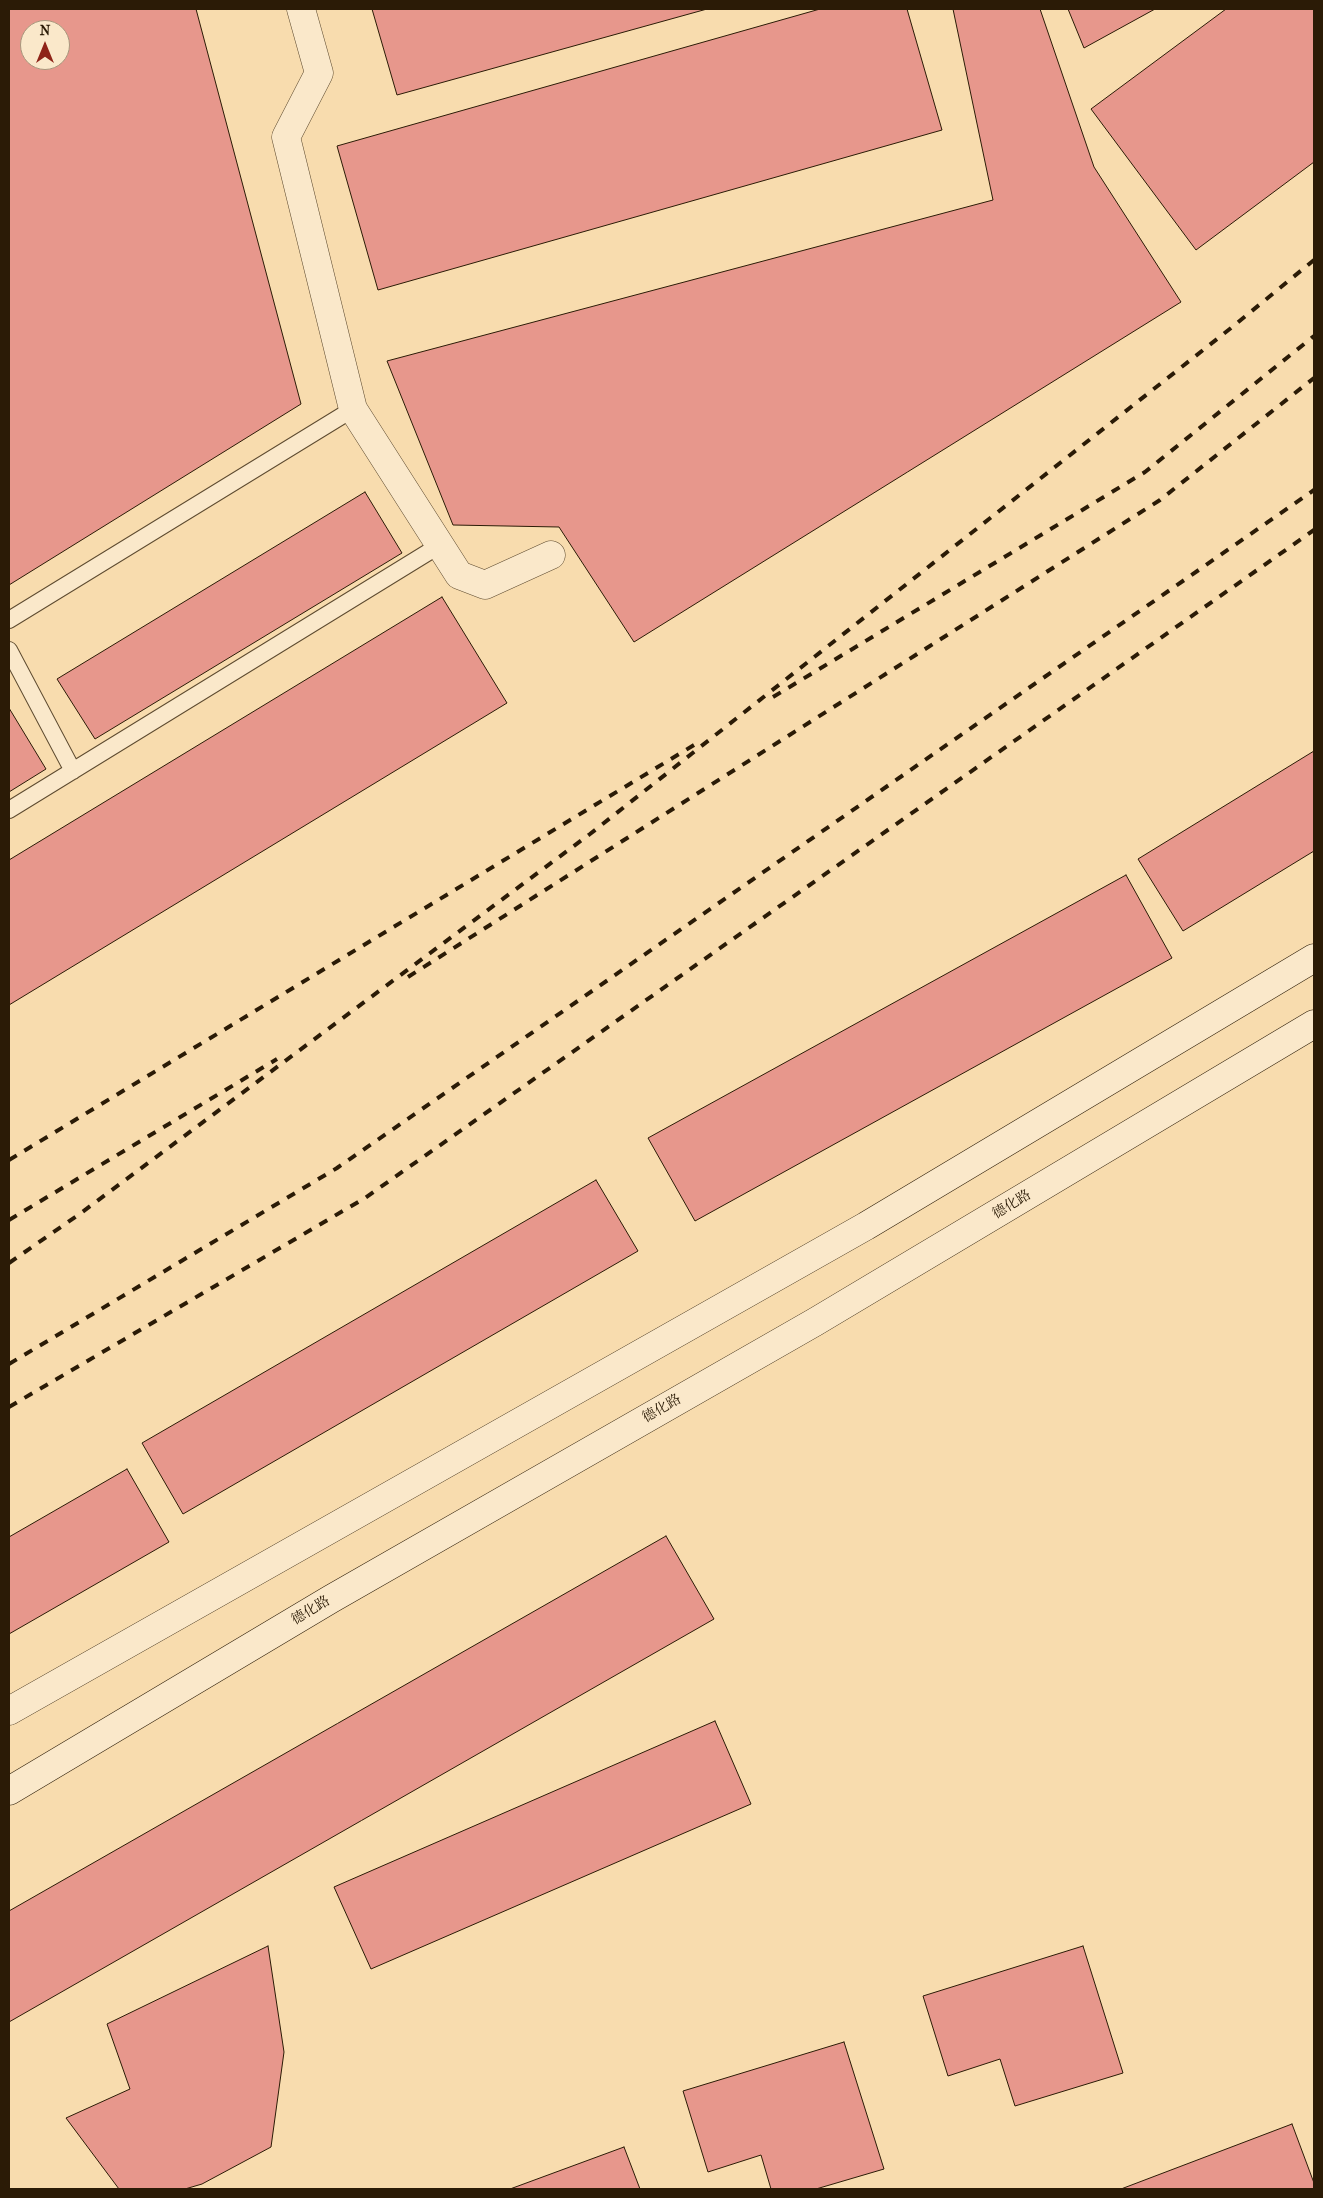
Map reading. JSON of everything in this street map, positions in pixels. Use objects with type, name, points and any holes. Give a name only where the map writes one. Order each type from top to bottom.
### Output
[{"type":"main road","points":[[301,9],[319,73],[286,137],[353,409],[459,574],[485,585],[551,555]]},
{"type":"main road","points":[[9,1712],[866,1226],[1314,958]]},
{"type":"main road","name":"德化路","points":[[9,1791],[331,1599],[815,1322],[1314,1024]]},
{"type":"lane","points":[[9,620],[353,409]]},
{"type":"lane","points":[[9,810],[440,544]]},
{"type":"lane","points":[[9,650],[73,770]]},
{"type":"building","points":[[9,9],[196,9],[301,404],[9,585]]},
{"type":"building","points":[[372,9],[707,9],[397,95]]},
{"type":"building","points":[[820,9],[907,9],[942,130],[378,290],[337,146]]},
{"type":"building","points":[[953,9],[1040,9],[1094,167],[1181,302],[634,642],[559,527],[453,525],[387,361],[993,200]]},
{"type":"building","points":[[1068,9],[1155,9],[1084,48]]},
{"type":"building","points":[[1226,9],[1314,9],[1314,162],[1196,250],[1091,109]]},
{"type":"building","points":[[365,492],[402,553],[95,739],[57,679]]},
{"type":"building","points":[[442,597],[507,703],[9,1005],[9,860]]},
{"type":"building","points":[[9,708],[46,769],[9,792]]},
{"type":"building","points":[[1314,751],[1314,851],[1183,931],[1138,859]]},
{"type":"building","points":[[1126,875],[1172,958],[695,1221],[648,1138]]},
{"type":"building","points":[[596,1180],[638,1251],[183,1514],[142,1443]]},
{"type":"building","points":[[127,1469],[169,1542],[9,1634],[9,1537]]},
{"type":"building","points":[[666,1536],[714,1619],[9,2022],[9,1911]]},
{"type":"building","points":[[715,1721],[751,1804],[371,1969],[334,1887]]},
{"type":"building","points":[[268,1946],[284,2052],[271,2147],[202,2184],[185,2189],[119,2189],[66,2118],[130,2089],[107,2024]]},
{"type":"building","points":[[1083,1946],[1123,2073],[1015,2106],[1000,2059],[948,2076],[923,1996]]},
{"type":"building","points":[[844,2042],[884,2169],[816,2189],[771,2189],[761,2155],[708,2172],[683,2091]]},
{"type":"building","points":[[1292,2124],[1314,2183],[1314,2189],[1121,2189]]},
{"type":"building","points":[[624,2147],[640,2189],[510,2189]]},
{"type":"railway","points":[[9,1263],[81,1213],[590,834],[1231,328],[1314,260]]},
{"type":"railway","points":[[773,697],[1145,472],[1314,336]]},
{"type":"railway","points":[[408,977],[1160,500],[1314,378]]},
{"type":"railway","points":[[9,1364],[337,1168],[1314,490]]},
{"type":"railway","points":[[9,1407],[365,1198],[1314,530]]},
{"type":"railway","points":[[9,1160],[694,745]]},
{"type":"railway","points":[[9,1220],[277,1059]]}]
